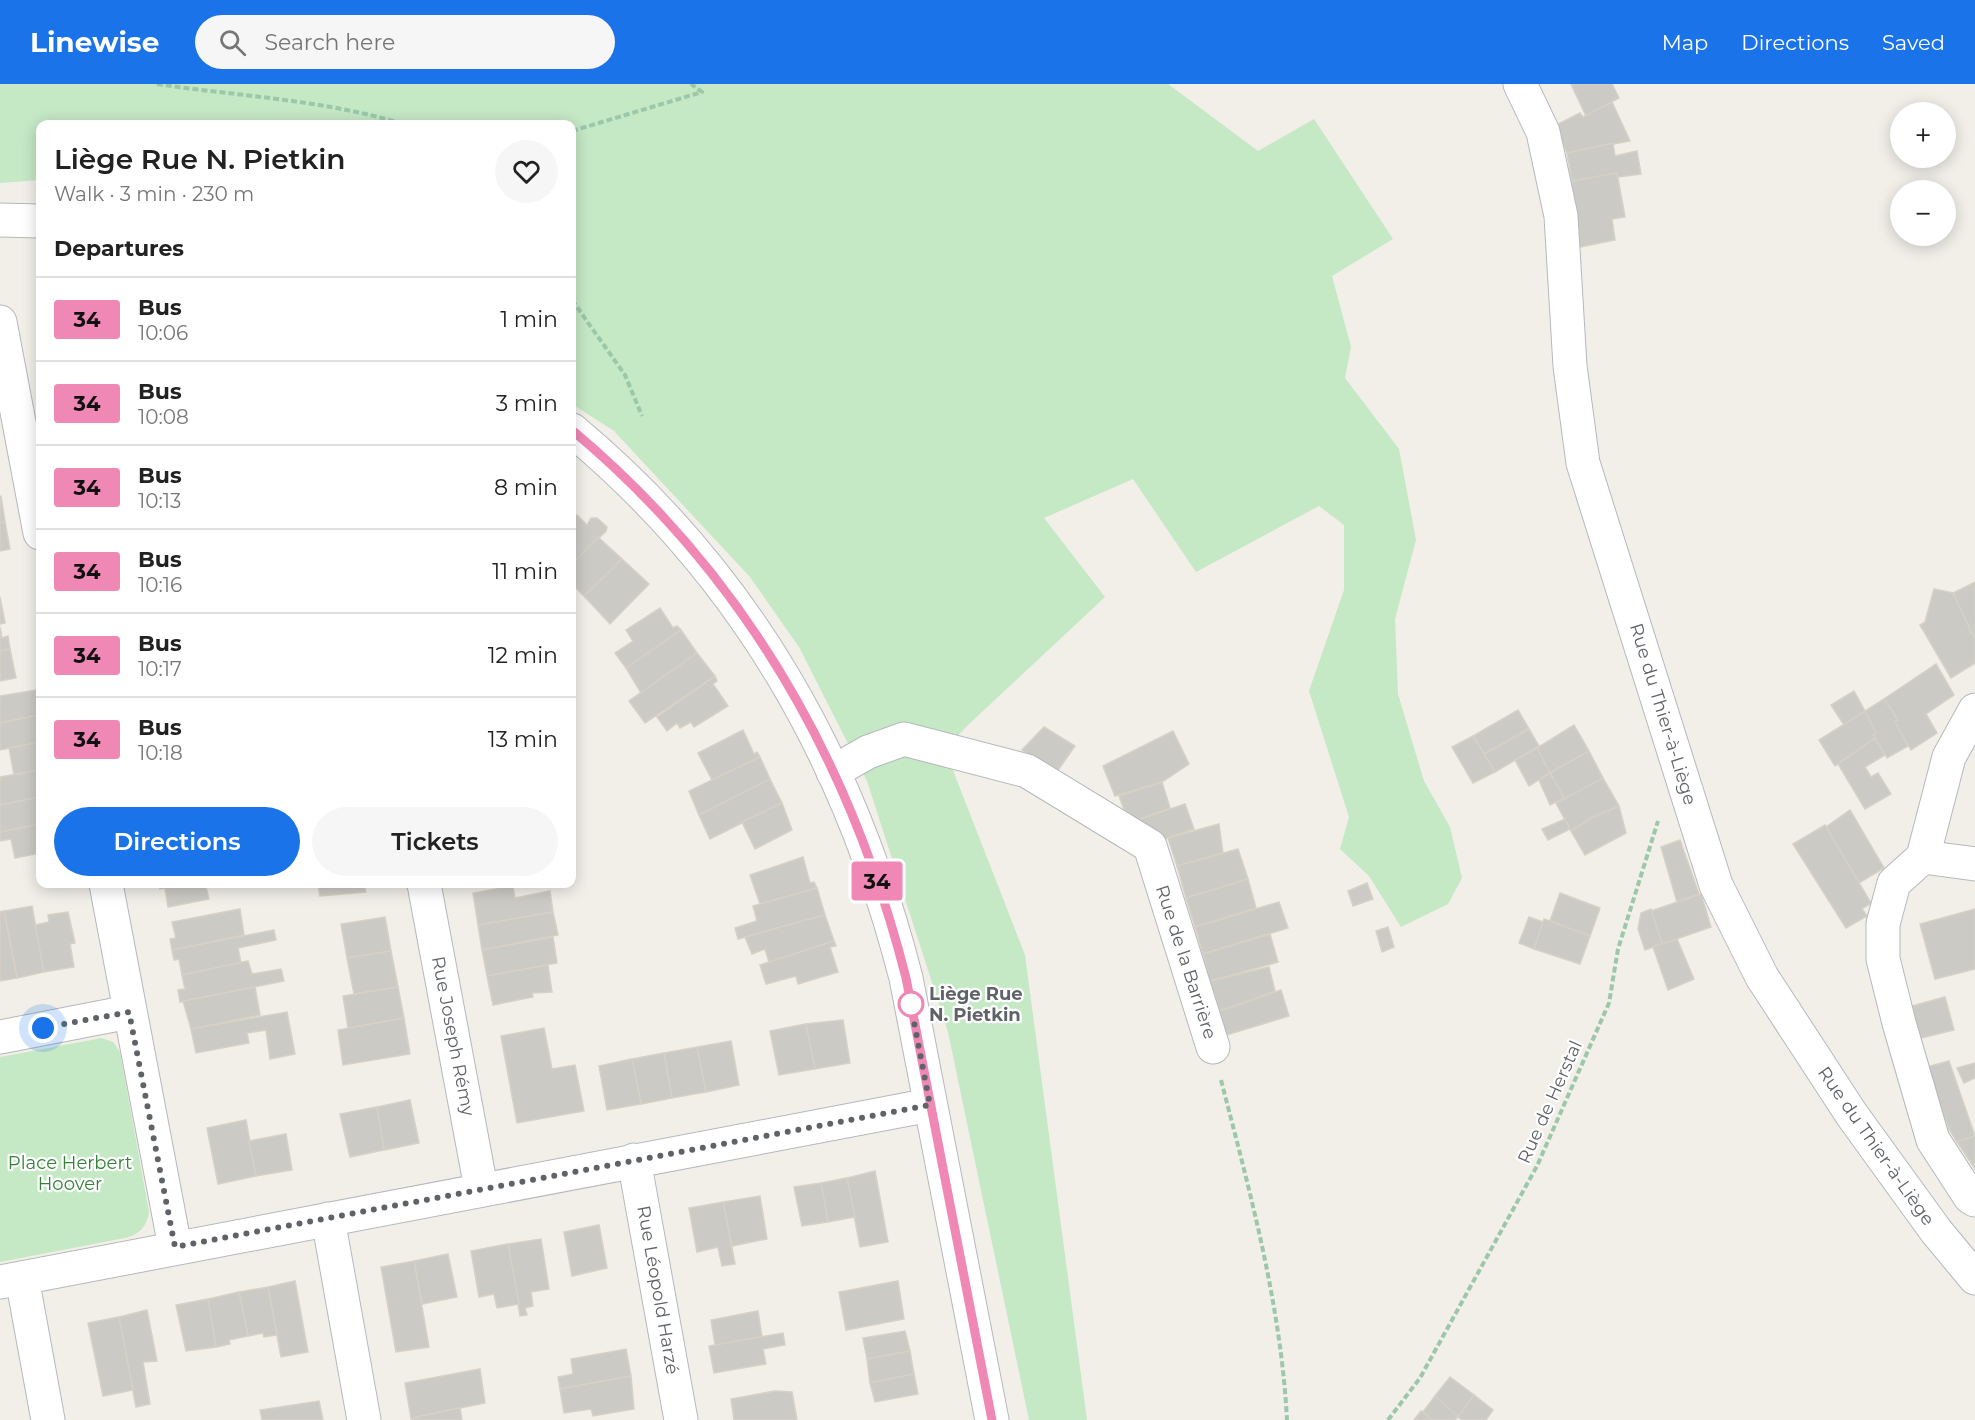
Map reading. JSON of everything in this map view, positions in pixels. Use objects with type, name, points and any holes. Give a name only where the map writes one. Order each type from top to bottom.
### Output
[{"type":"street","name":"Rue du Thier-à-Liège","points":[[1520,84],[1543,132],[1562,216],[1570,366],[1583,463],[1716,885],[1762,977],[1852,1115],[1936,1231],[1975,1278]]},
{"type":"street","points":[[0,220],[36,221]]},
{"type":"street","points":[[0,322],[36,512]]},
{"type":"street","points":[[576,434],[632,483],[722,583],[784,677],[833,772],[863,842],[892,926],[906,978],[992,1420]]},
{"type":"street","points":[[1975,710],[1949,757],[1923,857],[1894,883],[1882,924],[1883,959],[1933,1140],[1970,1197],[1975,1200]]},
{"type":"street","name":"Rue de la Barrière","points":[[833,772],[868,752],[904,740],[1027,771],[1150,846],[1213,1047]]},
{"type":"street","points":[[1923,857],[1975,864]]},
{"type":"street","points":[[107,888],[175,1247]]},
{"type":"street","name":"Rue Joseph Rémy","points":[[425,888],[481,1188]]},
{"type":"street","points":[[0,1037],[129,1012]]},
{"type":"street","points":[[48,1420],[11,1280],[481,1188],[930,1105]]},
{"type":"street","name":"Rue Léopold Harzé","points":[[634,1160],[681,1420]]},
{"type":"street","points":[[327,1219],[364,1420]]},
{"type":"path","points":[[157,84],[297,103],[391,120]]},
{"type":"path","points":[[576,130],[702,92],[691,84]]},
{"type":"path","points":[[576,306],[625,375],[642,416]]},
{"type":"path","name":"Rue de Herstal","points":[[1388,1420],[1420,1378],[1537,1166],[1609,1003],[1618,949],[1667,789],[1679,771]]},
{"type":"path","name":"Rue de la Barrière","points":[[1213,1047],[1259,1228],[1286,1387],[1287,1420]]},
{"type":"green space","points":[[0,84],[1168,84],[1258,151],[1314,119],[1393,239],[1332,276],[1351,347],[1345,378],[1399,449],[1416,540],[1395,619],[1398,694],[1424,781],[1450,827],[1462,878],[1448,904],[1401,927],[1369,876],[1340,849],[1349,817],[1309,691],[1344,590],[1344,525],[1319,506],[1196,572],[1133,479],[1044,518],[1105,597],[967,726],[945,750],[1025,955],[1087,1420],[1029,1420],[948,1032],[867,781],[799,647],[750,577],[614,431],[576,407],[576,120],[36,120],[36,180],[0,183]]},
{"type":"green space","name":"Place Herbert Hoover","points":[[102,1038],[113,1042],[120,1052],[149,1212],[146,1222],[142,1229],[125,1238],[0,1262],[0,1057]]},
{"type":"building","points":[[1571,84],[1612,84],[1619,98],[1586,116]]},
{"type":"building","points":[[1612,102],[1630,141],[1567,153],[1556,125],[1580,113],[1583,117]]},
{"type":"building","points":[[1613,143],[1615,156],[1637,151],[1641,174],[1618,177],[1617,173],[1572,181],[1567,153]]},
{"type":"building","points":[[1617,173],[1625,217],[1612,219],[1615,240],[1580,247],[1572,181]]},
{"type":"building","points":[[0,497],[5,522],[0,523]]},
{"type":"building","points":[[576,516],[587,525],[591,518],[597,518],[607,527],[606,531],[576,560]]},
{"type":"building","points":[[5,522],[10,549],[0,551],[0,523]]},
{"type":"building","points":[[598,537],[622,559],[584,596],[576,588],[576,560]]},
{"type":"building","points":[[622,559],[649,584],[610,624],[584,596]]},
{"type":"building","points":[[1975,582],[1975,640],[1953,593]]},
{"type":"building","points":[[1934,589],[1953,593],[1975,640],[1975,663],[1951,678],[1920,625],[1925,622]]},
{"type":"building","points":[[0,597],[5,623],[0,624]]},
{"type":"building","points":[[660,608],[673,628],[677,626],[681,630],[626,668],[615,653],[633,641],[626,630]]},
{"type":"building","points":[[0,627],[2,638],[8,636],[10,649],[0,651]]},
{"type":"building","points":[[681,630],[697,653],[641,693],[626,668]]},
{"type":"building","points":[[10,649],[16,678],[0,681],[0,651]]},
{"type":"building","points":[[697,653],[715,676],[645,723],[629,701]]},
{"type":"building","points":[[1936,664],[1954,695],[1926,714],[1937,733],[1911,750],[1895,722],[1898,720],[1884,699]]},
{"type":"building","points":[[715,676],[717,681],[713,684],[728,706],[694,727],[691,722],[680,728],[677,723],[667,731],[657,717]]},
{"type":"building","points":[[36,690],[36,716],[0,723],[0,696]]},
{"type":"building","points":[[1854,691],[1865,711],[1844,725],[1831,705]]},
{"type":"building","points":[[1884,699],[1898,720],[1895,722],[1908,746],[1887,758],[1873,735],[1876,733],[1865,711]]},
{"type":"building","points":[[1518,710],[1529,729],[1484,754],[1473,736]]},
{"type":"building","points":[[1865,711],[1876,733],[1873,735],[1875,738],[1835,766],[1819,740]]},
{"type":"building","points":[[36,716],[36,743],[0,750],[0,723]]},
{"type":"building","points":[[1574,725],[1589,751],[1550,773],[1537,748]]},
{"type":"building","points":[[1044,727],[1075,746],[1056,773],[1022,750]]},
{"type":"building","points":[[1529,729],[1539,746],[1495,772],[1484,754]]},
{"type":"building","points":[[743,730],[754,754],[757,752],[760,757],[712,780],[698,753]]},
{"type":"building","points":[[1173,731],[1189,764],[1162,782],[1115,796],[1103,766]]},
{"type":"building","points":[[1473,736],[1495,772],[1473,783],[1452,747]]},
{"type":"building","points":[[1875,738],[1885,755],[1865,767],[1871,777],[1878,773],[1891,794],[1865,809],[1838,764]]},
{"type":"building","points":[[36,743],[36,771],[14,775],[9,748]]},
{"type":"building","points":[[1537,748],[1550,773],[1529,786],[1515,760]]},
{"type":"building","points":[[1589,751],[1603,778],[1568,798],[1564,798],[1550,773]]},
{"type":"building","points":[[760,757],[770,779],[699,815],[689,791]]},
{"type":"building","points":[[36,771],[36,798],[0,805],[0,777]]},
{"type":"building","points":[[1550,773],[1564,798],[1550,805],[1539,780]]},
{"type":"building","points":[[1603,778],[1619,806],[1591,818],[1571,831],[1556,803]]},
{"type":"building","points":[[770,779],[782,803],[710,839],[699,815]]},
{"type":"building","points":[[1162,782],[1170,808],[1129,823],[1119,796]]},
{"type":"building","points":[[36,798],[36,825],[0,832],[0,805]]},
{"type":"building","points":[[782,803],[792,830],[755,849],[742,822]]},
{"type":"building","points":[[1185,804],[1194,829],[1168,838],[1152,843],[1129,823]]},
{"type":"building","points":[[1619,806],[1626,833],[1585,855],[1571,831],[1591,818]]},
{"type":"building","points":[[1850,810],[1884,868],[1859,883],[1826,827]]},
{"type":"building","points":[[1565,819],[1570,829],[1548,840],[1542,829]]},
{"type":"building","points":[[1219,824],[1223,853],[1177,866],[1168,838]]},
{"type":"building","points":[[36,825],[36,854],[15,858],[11,839],[0,841],[0,832]]},
{"type":"building","points":[[1825,825],[1871,903],[1862,909],[1867,916],[1846,928],[1793,844]]},
{"type":"building","points":[[1680,840],[1699,894],[1677,902],[1661,847]]},
{"type":"building","points":[[1238,849],[1248,879],[1186,898],[1177,866]]},
{"type":"building","points":[[803,857],[810,883],[814,882],[817,888],[760,904],[750,875]]},
{"type":"building","points":[[1248,879],[1256,908],[1195,927],[1186,898]]},
{"type":"building","points":[[1367,883],[1373,899],[1353,906],[1348,891]]},
{"type":"building","points":[[165,888],[206,888],[209,899],[168,907]]},
{"type":"building","points":[[319,888],[365,888],[366,892],[320,896]]},
{"type":"building","points":[[513,888],[515,898],[550,891],[553,912],[478,925],[473,893]]},
{"type":"building","points":[[817,888],[825,915],[738,939],[735,928],[757,921],[753,906]]},
{"type":"building","points":[[1560,893],[1600,908],[1590,936],[1550,921]]},
{"type":"building","points":[[1701,894],[1711,927],[1662,944],[1651,911]]},
{"type":"building","points":[[1279,902],[1288,928],[1203,954],[1195,927]]},
{"type":"building","points":[[32,906],[44,972],[17,978],[4,911]]},
{"type":"building","points":[[240,909],[244,935],[172,950],[170,939],[176,938],[172,922]]},
{"type":"building","points":[[1651,909],[1662,944],[1645,950],[1638,929],[1641,913]]},
{"type":"building","points":[[1975,909],[1975,969],[1935,979],[1920,924]]},
{"type":"building","points":[[4,911],[17,978],[0,981],[0,912]]},
{"type":"building","points":[[68,912],[75,943],[70,944],[74,967],[44,972],[35,925],[49,922],[48,915]]},
{"type":"building","points":[[553,912],[558,935],[482,950],[478,925]]},
{"type":"building","points":[[825,915],[834,941],[769,962],[765,949],[752,954],[745,937]]},
{"type":"building","points":[[385,917],[391,951],[347,958],[341,924]]},
{"type":"building","points":[[1529,917],[1543,922],[1534,949],[1519,943]]},
{"type":"building","points":[[1544,919],[1590,936],[1580,964],[1534,949]]},
{"type":"building","points":[[1388,927],[1394,947],[1382,952],[1376,931]]},
{"type":"building","points":[[274,930],[276,940],[238,948],[241,963],[182,975],[179,959],[174,960],[172,950]]},
{"type":"building","points":[[1270,934],[1278,962],[1210,981],[1203,954]]},
{"type":"building","points":[[553,937],[557,963],[487,976],[482,950]]},
{"type":"building","points":[[1677,939],[1694,979],[1668,990],[1653,947]]},
{"type":"building","points":[[834,941],[836,946],[830,947],[838,972],[798,984],[796,976],[766,984],[760,965]]},
{"type":"building","points":[[391,951],[398,987],[354,994],[347,958]]},
{"type":"building","points":[[248,961],[252,974],[281,969],[284,981],[180,1002],[178,990],[185,989],[182,975]]},
{"type":"building","points":[[548,965],[552,992],[532,993],[533,997],[493,1005],[487,976]]},
{"type":"building","points":[[1269,967],[1275,991],[1220,1011],[1210,981]]},
{"type":"building","points":[[255,987],[260,1015],[191,1029],[183,1001]]},
{"type":"building","points":[[398,987],[404,1018],[348,1028],[343,996]]},
{"type":"building","points":[[1281,990],[1289,1016],[1226,1035],[1220,1011]]},
{"type":"building","points":[[1945,997],[1954,1030],[1921,1038],[1912,1006]]},
{"type":"building","points":[[287,1012],[295,1054],[270,1059],[266,1030],[247,1033],[249,1043],[196,1053],[191,1029]]},
{"type":"building","points":[[404,1018],[410,1054],[343,1065],[338,1030]]},
{"type":"building","points":[[843,1020],[850,1063],[815,1069],[806,1024]]},
{"type":"building","points":[[806,1024],[815,1069],[779,1075],[770,1031]]},
{"type":"building","points":[[544,1028],[552,1069],[575,1065],[584,1111],[517,1123],[501,1036]]},
{"type":"building","points":[[731,1041],[739,1085],[706,1092],[697,1047]]},
{"type":"building","points":[[697,1047],[706,1092],[672,1098],[664,1053]]},
{"type":"building","points":[[664,1053],[672,1098],[641,1104],[632,1059]]},
{"type":"building","points":[[632,1059],[641,1104],[607,1110],[599,1066]]},
{"type":"building","points":[[1949,1061],[1975,1136],[1957,1142],[1949,1129],[1927,1067]]},
{"type":"building","points":[[1975,1063],[1975,1078],[1964,1083],[1957,1068]]},
{"type":"building","points":[[410,1100],[419,1143],[384,1150],[377,1107]]},
{"type":"building","points":[[377,1107],[384,1150],[350,1157],[340,1114]]},
{"type":"building","points":[[246,1120],[256,1176],[218,1184],[207,1128]]},
{"type":"building","points":[[286,1134],[292,1170],[256,1176],[249,1141]]},
{"type":"building","points":[[1975,1136],[1975,1169],[1957,1142]]},
{"type":"building","points":[[875,1171],[888,1242],[860,1247],[847,1178]]},
{"type":"building","points":[[847,1178],[855,1217],[828,1222],[821,1183]]},
{"type":"building","points":[[821,1183],[828,1222],[802,1226],[794,1187]]},
{"type":"building","points":[[760,1196],[767,1239],[732,1246],[723,1202]]},
{"type":"building","points":[[723,1202],[735,1264],[722,1266],[718,1247],[697,1252],[689,1208]]},
{"type":"building","points":[[599,1225],[607,1268],[572,1276],[564,1232]]},
{"type":"building","points":[[541,1239],[549,1289],[531,1292],[533,1306],[525,1308],[527,1315],[520,1316],[508,1244]]},
{"type":"building","points":[[508,1244],[519,1304],[497,1308],[494,1294],[479,1297],[471,1251]]},
{"type":"building","points":[[448,1254],[457,1297],[422,1304],[414,1261]]},
{"type":"building","points":[[414,1261],[429,1347],[396,1352],[381,1267]]},
{"type":"building","points":[[295,1281],[308,1352],[281,1357],[268,1287]]},
{"type":"building","points":[[898,1281],[904,1319],[846,1330],[839,1292]]},
{"type":"building","points":[[268,1287],[277,1335],[264,1337],[263,1333],[248,1336],[239,1292]]},
{"type":"building","points":[[239,1292],[248,1336],[229,1340],[230,1344],[216,1347],[208,1299]]},
{"type":"building","points":[[208,1299],[216,1347],[186,1351],[176,1305]]},
{"type":"building","points":[[147,1310],[157,1361],[143,1362],[150,1404],[136,1407],[119,1317]]},
{"type":"building","points":[[758,1311],[762,1337],[715,1345],[711,1320]]},
{"type":"building","points":[[119,1317],[133,1390],[103,1396],[88,1323]]},
{"type":"building","points":[[905,1331],[910,1351],[867,1359],[863,1338]]},
{"type":"building","points":[[783,1333],[785,1345],[763,1349],[766,1364],[714,1373],[709,1346]]},
{"type":"building","points":[[626,1349],[631,1376],[560,1389],[558,1377],[573,1374],[571,1359]]},
{"type":"building","points":[[910,1351],[914,1374],[870,1383],[867,1359]]},
{"type":"building","points":[[480,1369],[485,1403],[411,1418],[405,1383]]},
{"type":"building","points":[[914,1374],[918,1394],[875,1402],[870,1383]]},
{"type":"building","points":[[631,1376],[634,1409],[593,1416],[591,1409],[564,1413],[560,1389]]},
{"type":"building","points":[[1450,1377],[1474,1395],[1458,1417],[1435,1396]]},
{"type":"building","points":[[775,1391],[792,1392],[797,1420],[734,1420],[731,1399]]},
{"type":"building","points":[[1474,1395],[1493,1410],[1486,1420],[1462,1420],[1458,1417]]},
{"type":"building","points":[[1435,1396],[1458,1417],[1455,1420],[1432,1420],[1423,1412]]},
{"type":"building","points":[[319,1401],[323,1420],[262,1420],[260,1410]]},
{"type":"building","points":[[460,1408],[462,1420],[412,1420],[411,1418]]},
{"type":"building","points":[[1421,1411],[1423,1412],[1432,1420],[1414,1420]]},
{"type":"bus line","name":"34","points":[[576,433],[632,483],[722,583],[784,677],[833,772],[858,830],[892,926],[906,978],[992,1420]]},
{"type":"place","name":"Liège Rue N. Pietkin","points":[[911,1004]]},
{"type":"route","points":[[43,1028],[129,1012],[175,1247],[930,1105],[909,996],[911,1004]]}]
